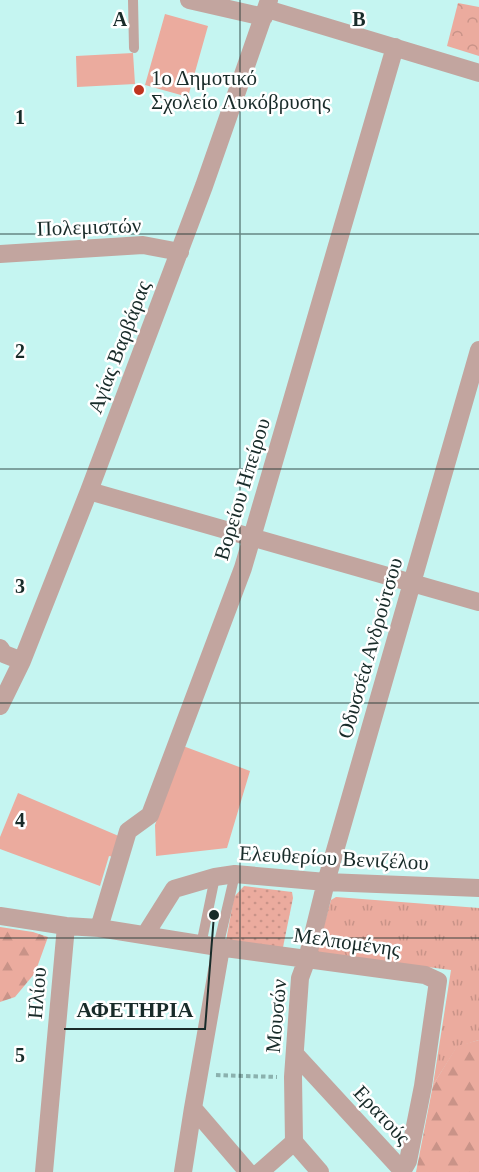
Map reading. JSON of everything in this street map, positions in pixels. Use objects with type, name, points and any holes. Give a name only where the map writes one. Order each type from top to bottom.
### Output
[{"type":"street","points":[[189,0],[266,9],[479,73]]},
{"type":"street","name":"Αγίας Βαρβάρας","points":[[0,706],[22,660],[89,491],[180,252],[266,9]]},
{"type":"street","name":"Βορείου Ηπείρου","points":[[99,928],[128,831],[150,815],[243,568],[395,47]]},
{"type":"street","name":"Πολεμιστών","points":[[0,254],[143,245],[180,252]]},
{"type":"street","name":"Οδυσσέα Ανδρούτσου","points":[[307,959],[326,882],[479,350]]},
{"type":"street","points":[[89,491],[479,602]]},
{"type":"street","points":[[0,648],[4,654],[22,660]]},
{"type":"street","name":"Ελευθερίου Βενιζέλου","points":[[145,935],[174,889],[214,877],[235,874],[326,882],[479,888]]},
{"type":"street","points":[[0,916],[145,935]]},
{"type":"street","name":"Ηλίου","points":[[48,1170],[66,926]]},
{"type":"street","name":"Μελπομένης","points":[[145,935],[425,975],[438,981],[423,1086]]},
{"type":"street","points":[[183,1172],[209,1013],[213,946]]},
{"type":"street","name":"Μουσών","points":[[294,1142],[293,1077],[300,978],[307,959]]},
{"type":"street","name":"Ερατούς","points":[[295,1054],[399,1167],[404,1168],[408,1161],[423,1086]]},
{"type":"street","points":[[193,1108],[248,1172]]},
{"type":"street","points":[[261,1172],[294,1142],[320,1172]]},
{"type":"lane","points":[[133,0],[134,48]]},
{"type":"lane","points":[[213,946],[235,874]]},
{"type":"lane","points":[[213,946],[214,877]]},
{"type":"path","points":[[198,1075],[293,1077]]},
{"type":"green space","points":[[458,3],[479,7],[479,56],[447,46]]},
{"type":"green space","points":[[165,14],[208,26],[188,97],[145,85]]},
{"type":"green space","points":[[133,53],[135,84],[77,87],[76,56]]},
{"type":"green space","points":[[183,746],[250,771],[227,848],[156,856],[155,825]]},
{"type":"green space","points":[[18,793],[121,837],[113,857],[109,856],[100,886],[0,849],[0,837]]},
{"type":"green space","points":[[244,886],[292,892],[293,898],[282,952],[226,941],[234,897]]},
{"type":"green space","points":[[336,897],[479,908],[479,1040],[457,1047],[433,1085],[451,970],[316,953],[331,900]]},
{"type":"green space","points":[[0,927],[33,932],[48,937],[35,973],[15,997],[0,1002]]},
{"type":"green space","points":[[479,1040],[479,1172],[416,1172],[433,1085],[457,1046]]},
{"type":"place","name":"1ο Δημοτικό Σχολείο Λυκόβρυσης","points":[[139,90]]},
{"type":"place","name":"ΑΦΕΤΗΡΙΑ","points":[[214,915]]}]
